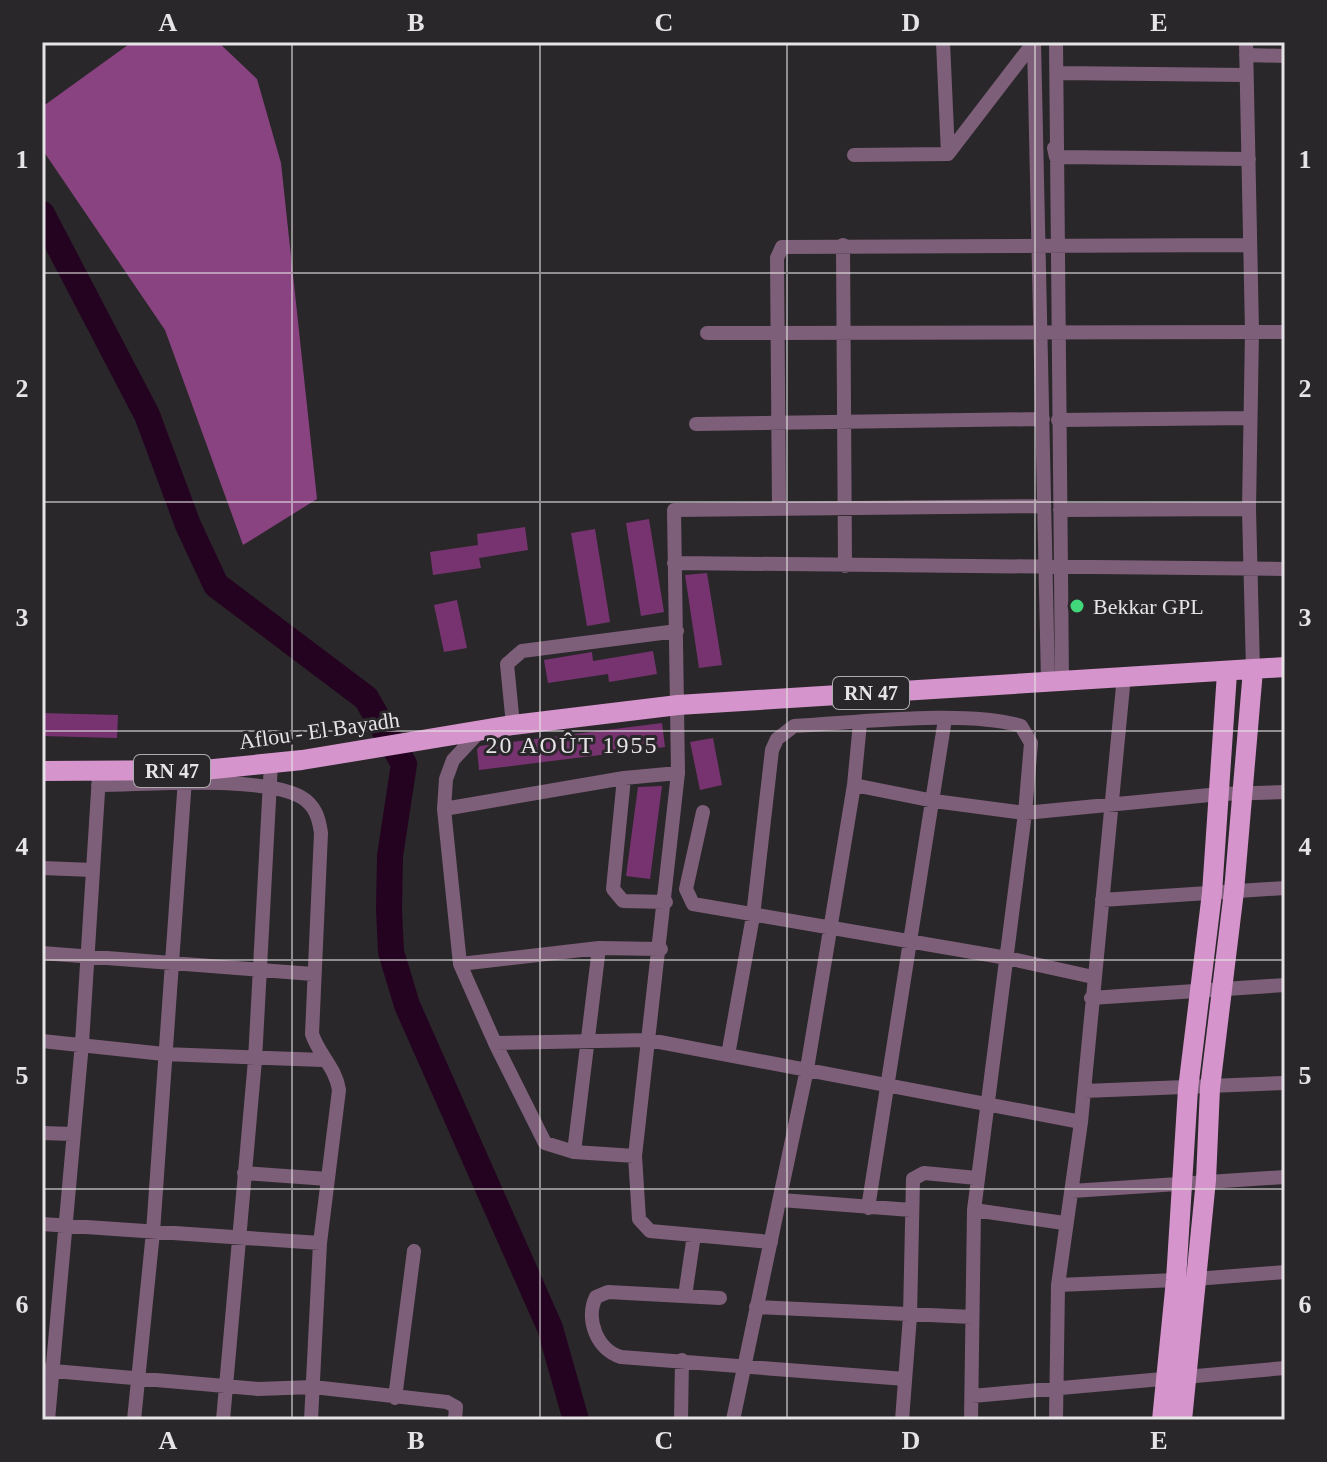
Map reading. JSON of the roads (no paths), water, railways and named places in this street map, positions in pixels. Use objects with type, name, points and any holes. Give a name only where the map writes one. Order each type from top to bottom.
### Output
[{"type":"main road","name":"RN 47","points":[[481,730],[678,705],[1285,667]]},
{"type":"main road","points":[[1162,1420],[1166,1380],[1206,1180],[1210,1088],[1244,794],[1253,670]]},
{"type":"main road","points":[[1182,1420],[1187,1376],[1182,1184],[1188,1089],[1212,893],[1227,673]]},
{"type":"main road","name":"Aflou - El Bayadh","points":[[42,771],[99,778],[186,778],[481,730]]},
{"type":"street","points":[[943,42],[948,154]]},
{"type":"street","points":[[948,154],[1034,42]]},
{"type":"street","points":[[1034,42],[1056,157]]},
{"type":"street","points":[[1034,42],[1042,334],[1060,510],[1062,567],[1055,681]]},
{"type":"street","points":[[1055,681],[1043,506],[1059,333],[1056,42]]},
{"type":"street","points":[[1253,670],[1249,509],[1252,331],[1246,48],[1285,56]]},
{"type":"street","points":[[1057,73],[1246,75]]},
{"type":"street","points":[[854,155],[948,154]]},
{"type":"street","points":[[1056,157],[1249,159]]},
{"type":"street","points":[[843,245],[845,566]]},
{"type":"street","points":[[779,508],[777,258],[782,247],[1250,245]]},
{"type":"street","points":[[707,333],[1285,332]]},
{"type":"street","points":[[696,424],[1250,418]]},
{"type":"street","points":[[771,1242],[644,1228],[639,1219],[635,1156],[661,949],[678,773],[674,510],[1043,506]]},
{"type":"street","points":[[1060,510],[1249,509]]},
{"type":"street","points":[[674,563],[1285,569]]},
{"type":"street","points":[[513,725],[507,664],[522,651],[677,631]]},
{"type":"street","points":[[1056,1420],[1058,1285],[1064,1223],[1072,1191],[1081,1122],[1124,676]]},
{"type":"street","points":[[868,1208],[945,719]]},
{"type":"street","points":[[728,1055],[753,916],[772,750],[777,739],[794,726],[945,719],[1007,721],[1021,726],[1031,743],[1025,813],[974,1210],[971,1420]]},
{"type":"street","points":[[733,1420],[807,1069],[854,785],[860,723]]},
{"type":"street","points":[[481,730],[453,760],[446,779],[444,809],[460,964],[545,1143],[574,1152],[635,1156]]},
{"type":"street","points":[[223,1420],[255,1060],[271,763]]},
{"type":"street","points":[[444,809],[624,778],[678,773]]},
{"type":"street","points":[[48,1420],[47,1370],[65,1226],[82,1043],[85,956],[99,778]]},
{"type":"street","points":[[134,1420],[153,1232],[186,778],[270,788],[300,796],[316,811],[320,823],[312,1034],[323,1060],[333,1069],[339,1090],[320,1243],[311,1420]]},
{"type":"street","points":[[624,778],[613,889],[623,901],[666,902]]},
{"type":"street","points":[[854,785],[934,801],[1025,813],[1220,794],[1285,792]]},
{"type":"street","points":[[703,812],[686,889],[689,901],[698,906],[1007,958],[1093,977]]},
{"type":"street","points":[[42,868],[93,870]]},
{"type":"street","points":[[1102,900],[1285,888]]},
{"type":"street","points":[[460,964],[599,948],[661,949]]},
{"type":"street","points":[[574,1152],[599,948]]},
{"type":"street","points":[[42,953],[313,974]]},
{"type":"street","points":[[1091,998],[1285,985]]},
{"type":"street","points":[[495,1043],[649,1040],[990,1102],[1081,1122]]},
{"type":"street","points":[[42,1041],[164,1054],[255,1060],[323,1060]]},
{"type":"street","points":[[1084,1091],[1285,1083]]},
{"type":"street","points":[[42,1133],[73,1134]]},
{"type":"street","points":[[244,1173],[328,1179]]},
{"type":"street","points":[[902,1420],[910,1316],[912,1182],[918,1173],[977,1178]]},
{"type":"street","points":[[1072,1191],[1285,1177]]},
{"type":"street","points":[[781,1200],[911,1210]]},
{"type":"street","points":[[974,1210],[1064,1223]]},
{"type":"street","points":[[42,1224],[320,1243]]},
{"type":"street","points":[[685,1296],[694,1235]]},
{"type":"street","points":[[395,1398],[414,1251]]},
{"type":"street","points":[[1058,1285],[1285,1272]]},
{"type":"street","points":[[720,1298],[608,1292],[596,1297],[591,1306],[595,1333],[610,1354],[905,1379]]},
{"type":"street","points":[[756,1307],[972,1317]]},
{"type":"street","points":[[681,1420],[682,1360]]},
{"type":"street","points":[[972,1396],[1058,1391],[1285,1368]]},
{"type":"street","points":[[47,1370],[225,1386],[313,1387],[451,1403],[456,1407],[455,1420]]},
{"type":"waterway","points":[[42,214],[147,415],[188,525],[216,585],[366,698],[404,764],[390,856],[391,952],[407,1005],[550,1328],[576,1420]]},
{"type":"place","name":"Bekkar GPL","points":[[1077,606]]},
{"type":"district","name":"20 AOÛT 1955","points":[[572,745]]}]
